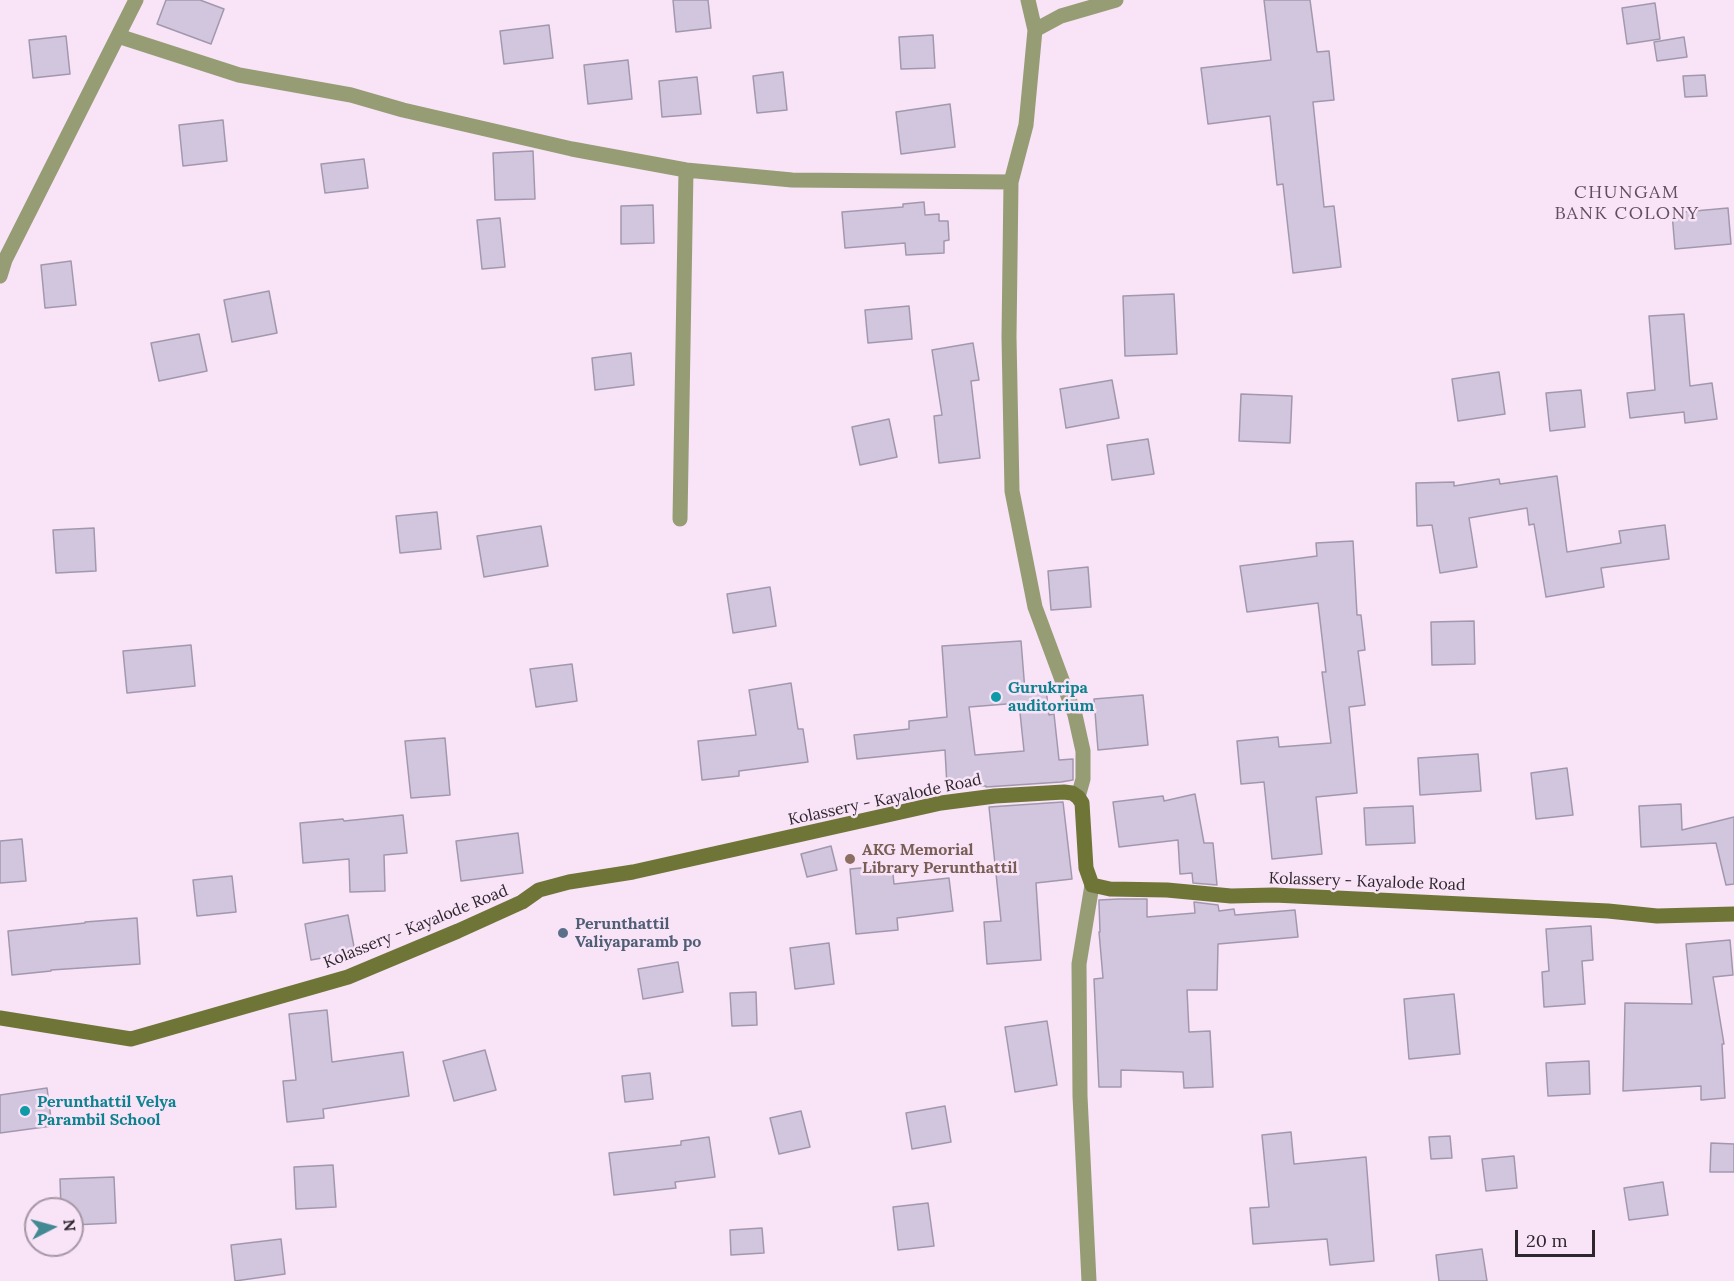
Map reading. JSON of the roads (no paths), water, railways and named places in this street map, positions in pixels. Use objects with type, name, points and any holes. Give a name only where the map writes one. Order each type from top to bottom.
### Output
[{"type":"main road","name":"Kolassery - Kayalode Road","points":[[0,1018],[131,1039],[348,977],[522,902],[539,890],[569,882],[644,870],[941,803],[1042,792],[1072,793],[1078,797]]},
{"type":"main road","points":[[1078,797],[1083,811],[1086,868],[1092,885]]},
{"type":"main road","name":"Kolassery - Kayalode Road","points":[[1092,885],[1110,889],[1167,890],[1231,896],[1274,895],[1608,911],[1658,916],[1734,914]]},
{"type":"street","points":[[0,276],[5,260],[136,0]]},
{"type":"street","points":[[1028,0],[1035,30],[1026,125],[1011,182],[1009,338],[1012,491],[1035,607],[1075,715],[1083,751],[1083,779],[1078,797]]},
{"type":"street","points":[[1035,30],[1061,16],[1116,0]]},
{"type":"street","points":[[118,36],[239,75],[351,95],[403,110],[572,149],[686,170],[792,180],[1011,182]]},
{"type":"street","points":[[680,519],[686,170]]},
{"type":"street","points":[[1089,1281],[1080,1096],[1079,964],[1092,885]]},
{"type":"place","name":"Gurukripa auditorium","points":[[996,697]]},
{"type":"place","name":"AKG Memorial Library Perunthattil","points":[[850,859]]},
{"type":"place","name":"Perunthattil Valiyaparamb po","points":[[563,933]]},
{"type":"place","name":"Perunthattil Velya Parambil School","points":[[25,1111]]},
{"type":"district","name":"CHUNGAM BANK COLONY","points":[[1627,203]]}]
